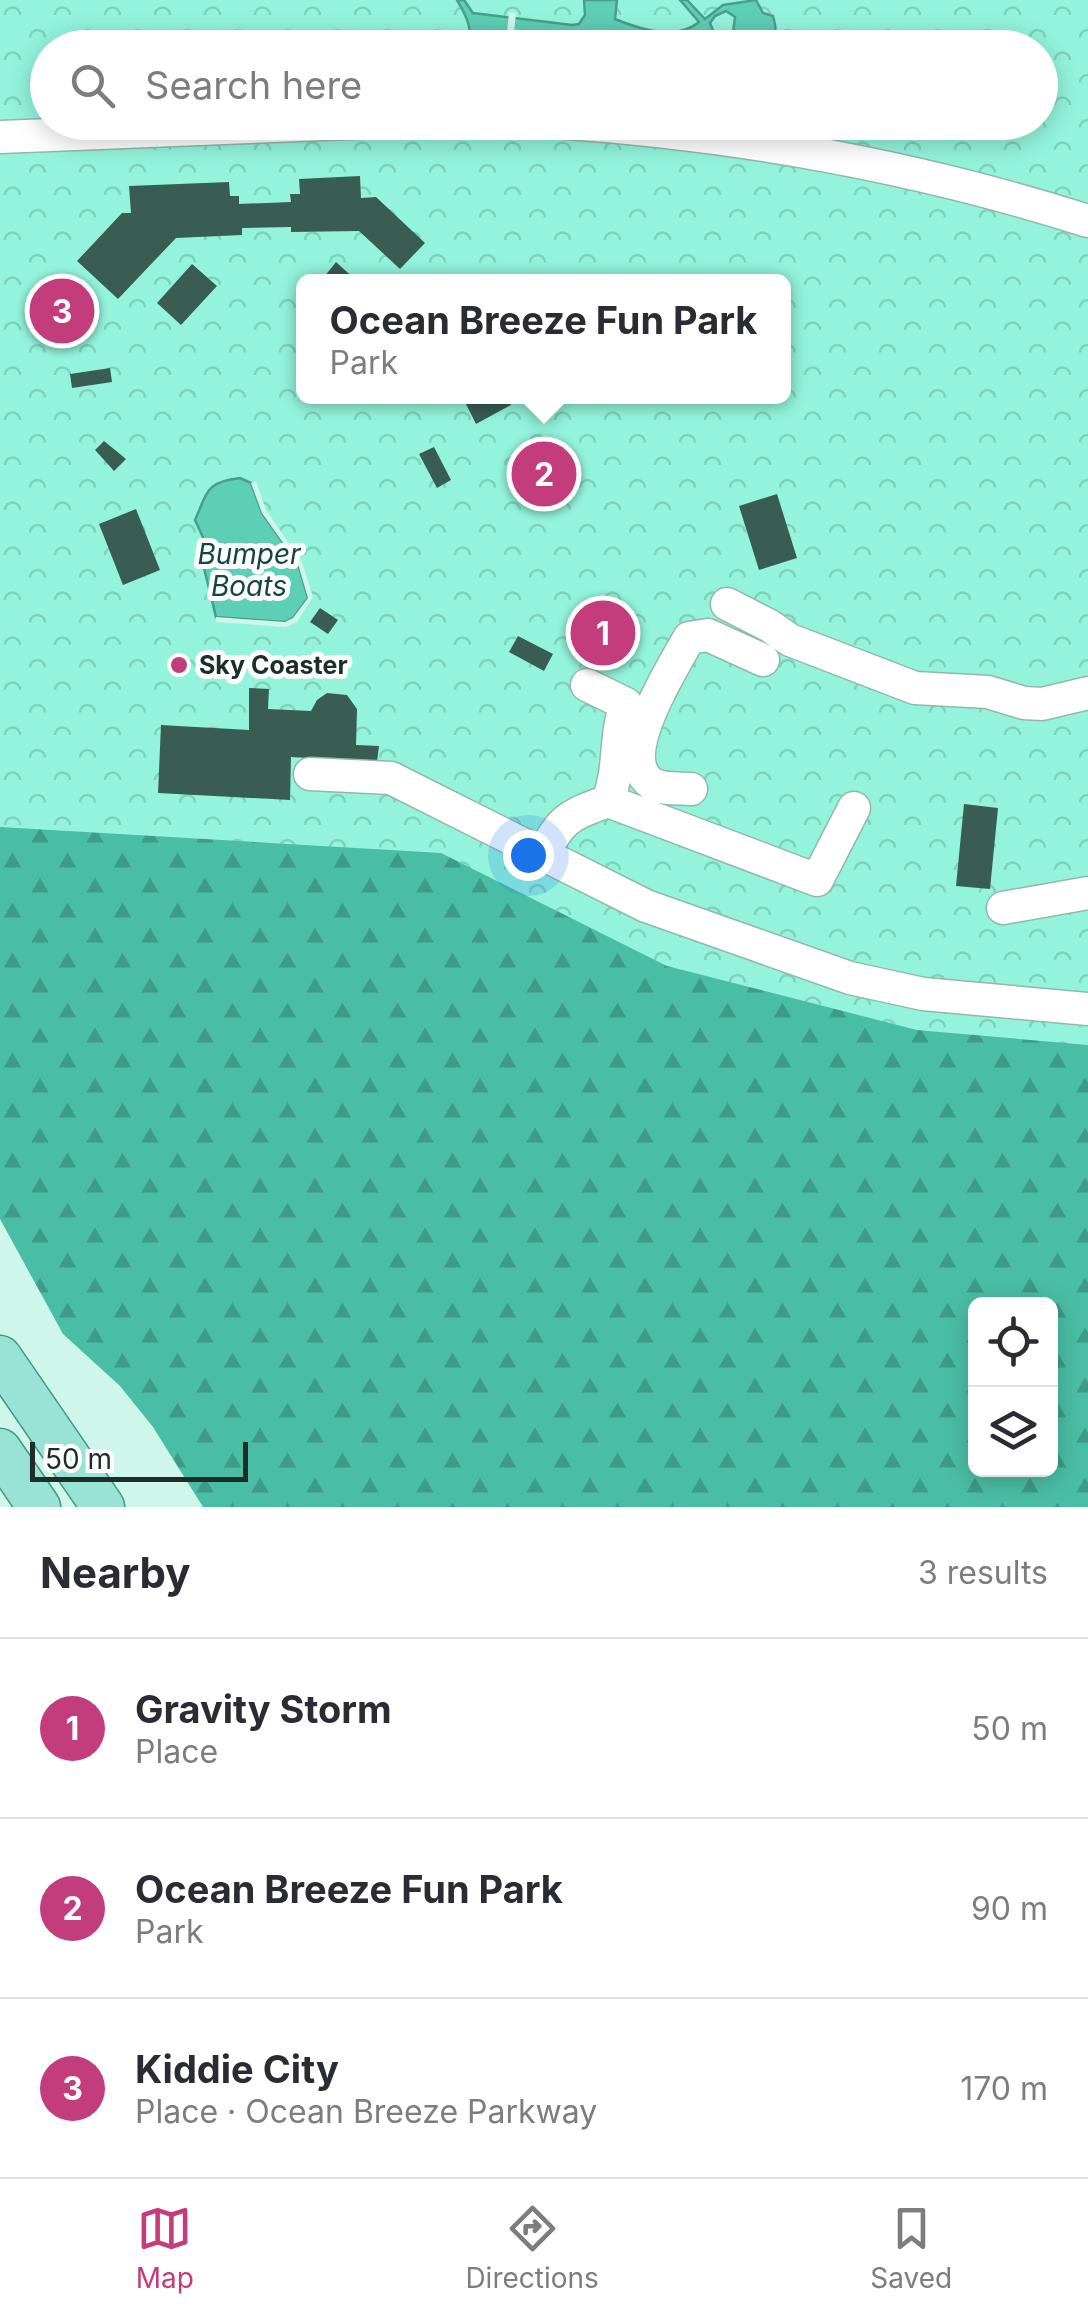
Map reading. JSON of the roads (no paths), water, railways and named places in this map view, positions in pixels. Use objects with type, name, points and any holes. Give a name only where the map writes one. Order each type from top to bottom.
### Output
[{"type":"main road","points":[[0,1357],[103,1507]]},
{"type":"main road","points":[[0,1450],[39,1507]]},
{"type":"street","points":[[0,137],[30,136]]},
{"type":"street","points":[[723,140],[788,149],[1008,196],[1088,221]]},
{"type":"street","points":[[727,604],[790,640],[915,688],[988,692],[1042,704],[1088,693]]},
{"type":"street","points":[[690,789],[663,787],[647,778],[640,759],[643,726],[688,638],[708,635],[763,660]]},
{"type":"street","points":[[587,685],[626,704],[619,725],[618,805]]},
{"type":"street","points":[[310,774],[391,778],[646,906],[850,978],[923,994],[1088,1009]]},
{"type":"street","points":[[543,854],[556,827],[569,816],[618,805],[647,778]]},
{"type":"street","points":[[618,805],[817,880],[854,808]]},
{"type":"street","points":[[1003,908],[1088,893]]},
{"type":"water","points":[[457,0],[464,0],[473,13],[572,25],[579,24],[585,15],[584,0],[617,0],[615,19],[654,30],[469,30]]},
{"type":"water","points":[[680,0],[687,0],[705,19],[723,5],[756,0],[763,13],[773,16],[776,30],[733,30],[735,17],[726,11],[710,23],[713,30],[683,30],[699,22]]},
{"type":"water","name":"Bumper Boats","points":[[240,478],[251,483],[262,513],[298,564],[308,598],[293,618],[285,622],[216,617],[204,568],[206,544],[195,520],[214,485]]},
{"type":"place","name":"Kiddie City","points":[[62,311]]},
{"type":"place","name":"Ocean Breeze Fun Park","points":[[544,474]]},
{"type":"place","name":"Gravity Storm","points":[[603,633]]},
{"type":"place","name":"Sky Coaster","points":[[179,665]]}]
